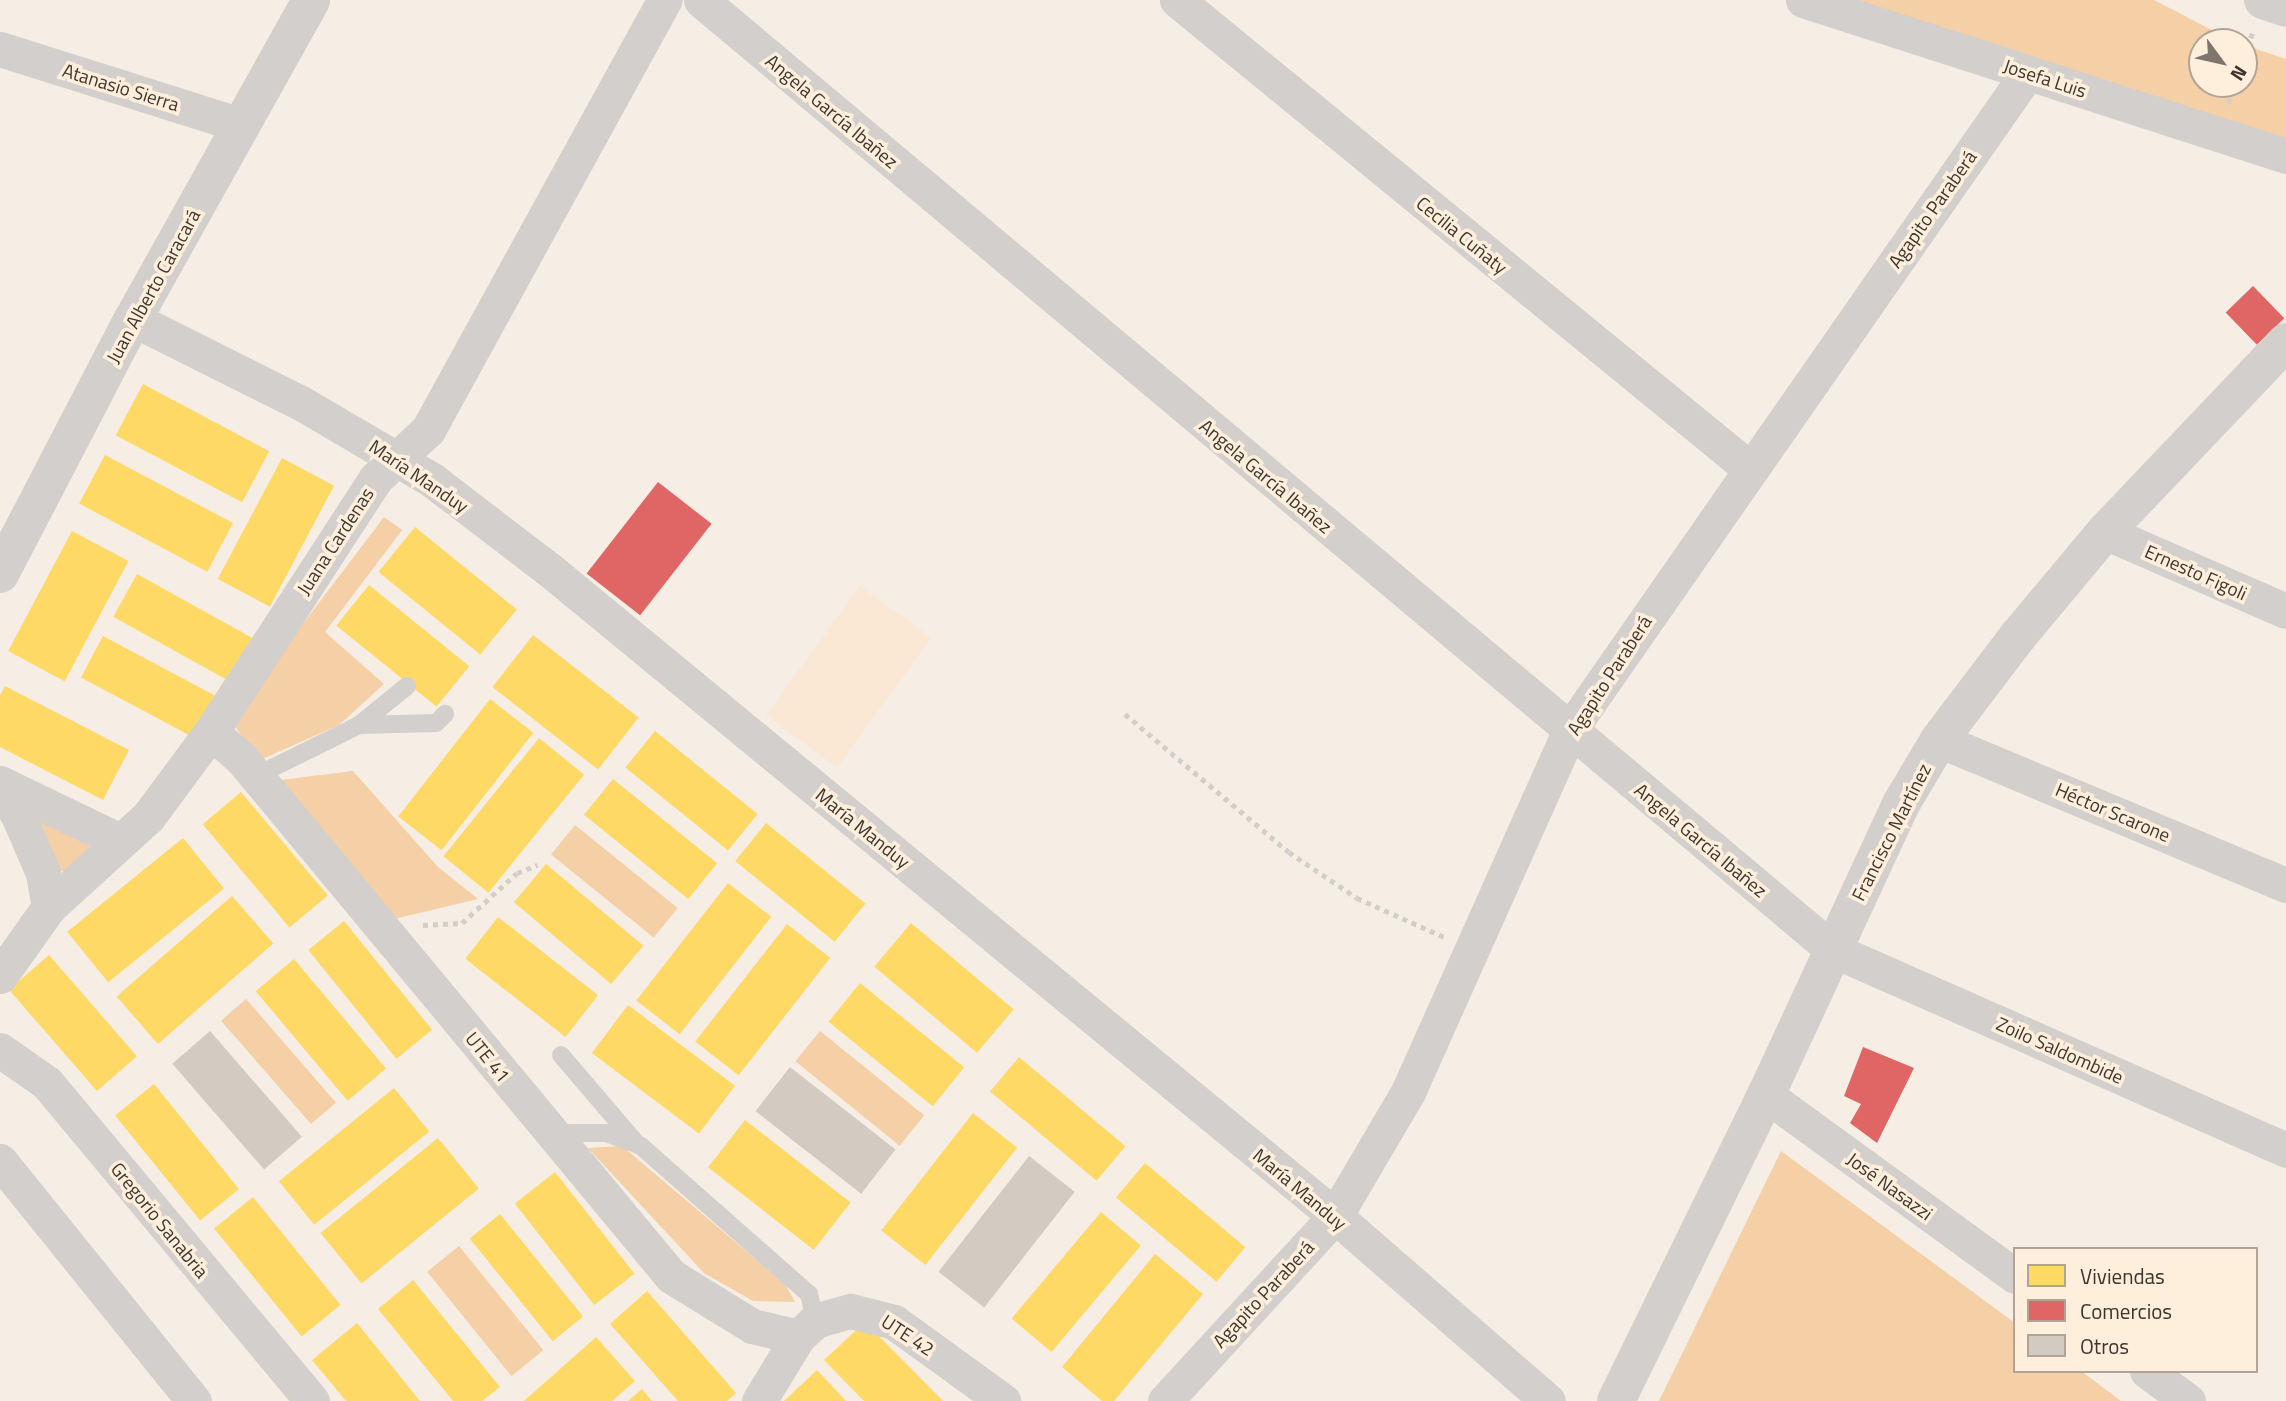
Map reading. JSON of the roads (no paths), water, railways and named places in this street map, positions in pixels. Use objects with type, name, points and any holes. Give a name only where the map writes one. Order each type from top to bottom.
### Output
[{"type":"street","name":"Juan Alberto Caracará","points":[[5,551],[311,0]]},
{"type":"street","name":"Juana Cardenas","points":[[0,976],[49,907],[118,840],[148,817],[211,732],[375,478],[428,430],[664,0]]},
{"type":"street","name":"Angela García Ibañez","points":[[701,0],[1833,950]]},
{"type":"street","name":"Cecilia Cuñaty","points":[[1177,0],[1749,468]]},
{"type":"street","name":"Josefa Luis","points":[[1803,0],[2286,156]]},
{"type":"street","points":[[2263,0],[2286,8]]},
{"type":"street","name":"Atanasio Sierra","points":[[0,49],[241,125]]},
{"type":"street","name":"Agapito Paraberá","points":[[1165,1401],[1335,1216],[1408,1092],[1572,729],[1749,468],[2028,72]]},
{"type":"street","name":"María Manduy","points":[[133,319],[398,458],[551,571],[1335,1216],[1548,1401]]},
{"type":"street","name":"Francisco Martínez","points":[[1616,1401],[1766,1096],[1901,804],[1939,740],[2018,636],[2105,532],[2283,351]]},
{"type":"street","name":"Ernesto Figoli","points":[[2105,532],[2286,611]]},
{"type":"street","name":"UTE 41","points":[[211,732],[256,776],[671,1276],[752,1326],[806,1329]]},
{"type":"street","name":"Héctor Scarone","points":[[1939,740],[2286,885]]},
{"type":"street","points":[[0,783],[118,840]]},
{"type":"street","points":[[0,789],[18,815],[43,873],[49,907]]},
{"type":"street","name":"Zoilo Saldombide","points":[[1833,950],[2286,1150]]},
{"type":"street","name":"Gregorio Sanabria","points":[[0,1050],[47,1083],[312,1401]]},
{"type":"street","name":"José Nasazzi","points":[[1766,1096],[2013,1275]]},
{"type":"street","points":[[0,1161],[194,1401]]},
{"type":"street","name":"UTE 42","points":[[806,1329],[851,1311],[894,1322],[1003,1401]]},
{"type":"street","points":[[759,1401],[806,1329]]},
{"type":"street","points":[[2150,1373],[2188,1401]]},
{"type":"lane","points":[[256,776],[359,725],[407,686]]},
{"type":"lane","points":[[359,725],[436,723],[445,714]]},
{"type":"lane","points":[[561,1055],[638,1145],[809,1294],[806,1329]]},
{"type":"lane","points":[[551,1133],[606,1133],[638,1145]]}]
